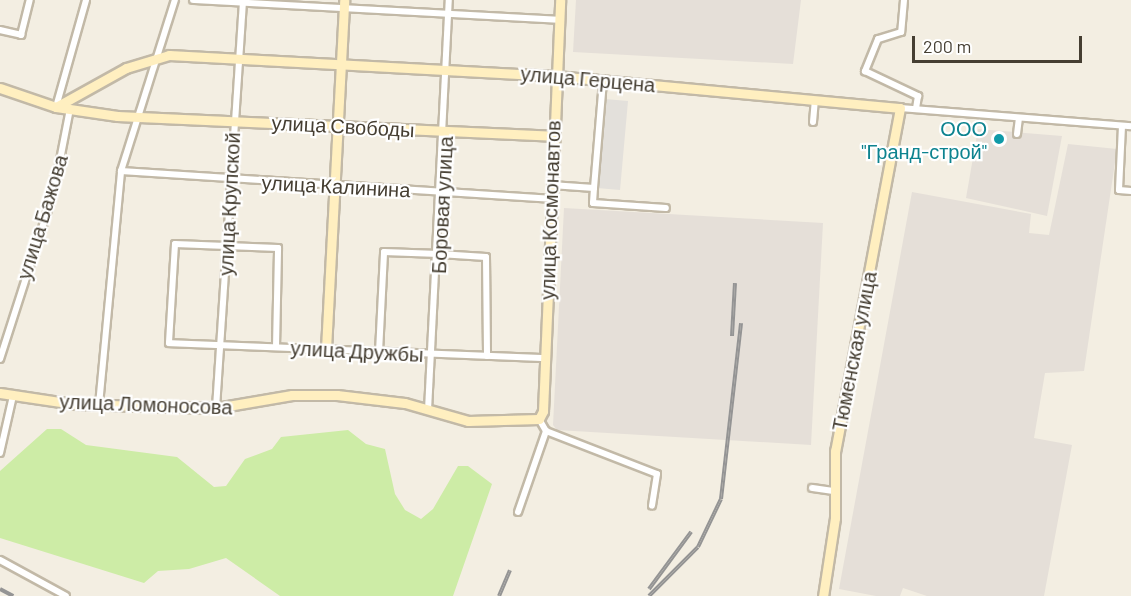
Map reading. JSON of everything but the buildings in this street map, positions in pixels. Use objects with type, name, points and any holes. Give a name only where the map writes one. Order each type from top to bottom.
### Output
[{"type":"street","points":[[0,30],[21,35],[30,0]]},
{"type":"street","points":[[0,88],[56,107],[86,0]]},
{"type":"street","points":[[99,405],[121,171],[134,117],[175,0]]},
{"type":"street","points":[[193,0],[344,5],[448,15],[558,20]]},
{"type":"street","name":"Боровая улица","points":[[428,410],[434,354],[446,131],[449,0]]},
{"type":"street","name":"улица Космонавтов","points":[[539,419],[545,358],[555,76],[560,0]]},
{"type":"street","points":[[904,0],[901,32],[878,39],[865,71],[918,96],[916,109]]},
{"type":"street","name":"улица Крупской","points":[[216,408],[243,1]]},
{"type":"street","points":[[326,349],[340,126],[344,5]]},
{"type":"street","name":"улица Герцена","points":[[56,107],[155,58],[239,59],[446,68],[555,76],[900,108],[1131,126]]},
{"type":"street","points":[[603,80],[593,203],[666,208]]},
{"type":"street","points":[[813,122],[815,100]]},
{"type":"street","name":"улица Свободы","points":[[56,107],[134,117],[553,136]]},
{"type":"street","name":"Тюменская улица","points":[[823,596],[837,440],[900,108]]},
{"type":"street","name":"улица Бажова","points":[[0,359],[54,191],[70,109]]},
{"type":"street","points":[[1017,134],[1019,118]]},
{"type":"street","points":[[1122,126],[1119,190],[1131,191]]},
{"type":"street","name":"улица Калинина","points":[[121,171],[230,181],[336,185],[550,199]]},
{"type":"street","points":[[551,185],[594,188]]},
{"type":"street","name":"улица Дружбы","points":[[226,244],[175,243],[169,343],[545,358]]},
{"type":"street","points":[[226,244],[278,248],[276,347]]},
{"type":"street","points":[[379,352],[384,252],[439,254],[486,257],[487,356]]},
{"type":"street","name":"улица Ломоносова","points":[[0,393],[99,405],[216,408],[311,394],[387,400],[468,420],[539,419]]},
{"type":"street","points":[[0,453],[13,396]]},
{"type":"street","points":[[539,419],[546,431],[657,474],[652,506]]},
{"type":"street","points":[[519,512],[546,431]]},
{"type":"street","points":[[812,488],[834,492]]},
{"type":"street","points":[[0,560],[66,596]]},
{"type":"shaded area","points":[[576,0],[801,0],[793,64],[573,52]]},
{"type":"shaded area","points":[[605,99],[628,101],[620,190],[597,188]]},
{"type":"shaded area","points":[[978,129],[1062,136],[1047,216],[966,198]]},
{"type":"shaded area","points":[[1068,144],[1117,149],[1084,371],[1045,373],[1034,438],[1072,445],[1044,596],[927,596],[903,588],[900,596],[876,596],[839,589],[912,192],[1031,214],[1029,233],[1049,235]]},
{"type":"shaded area","points":[[564,208],[823,223],[811,445],[557,430],[553,425]]},
{"type":"green space","points":[[47,429],[61,429],[86,445],[177,457],[214,487],[226,486],[245,459],[272,449],[281,437],[348,430],[366,444],[385,449],[395,494],[405,510],[421,519],[433,509],[458,466],[468,466],[492,484],[453,596],[280,596],[226,558],[189,569],[158,571],[144,583],[0,538],[0,471]]},
{"type":"railway","points":[[732,336],[735,283]]},
{"type":"railway","points":[[649,596],[698,547],[721,499],[741,323]]},
{"type":"railway","points":[[649,589],[691,532]]},
{"type":"railway","points":[[499,596],[510,570]]},
{"type":"railway","points":[[0,589],[13,596]]},
{"type":"place","name":"ООО \"Гранд-строй\"","points":[[999,139]]}]
